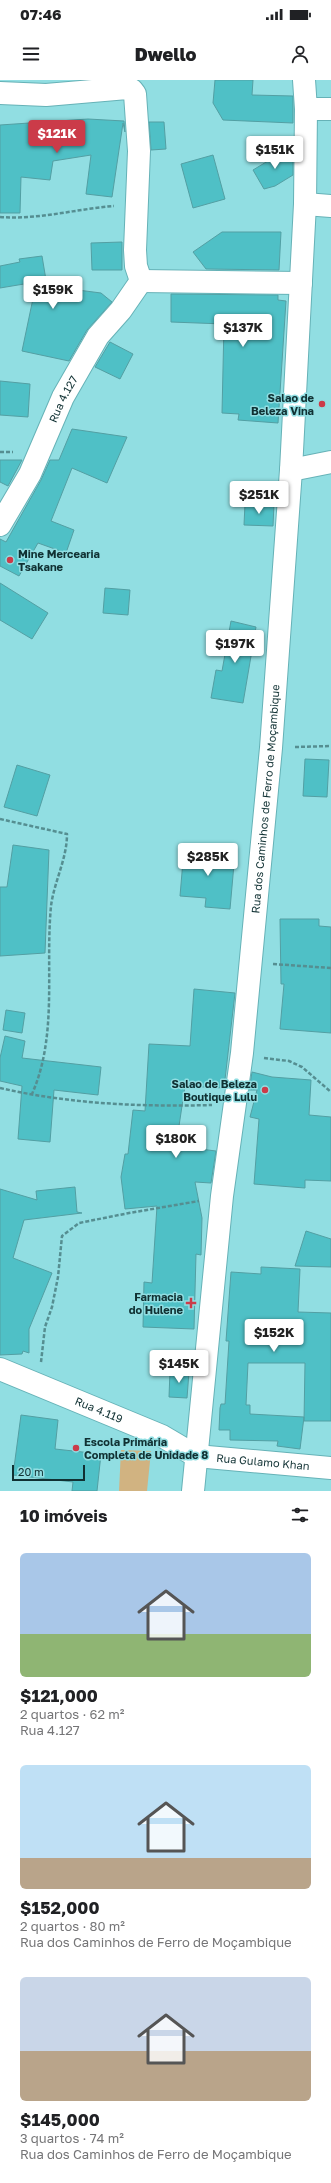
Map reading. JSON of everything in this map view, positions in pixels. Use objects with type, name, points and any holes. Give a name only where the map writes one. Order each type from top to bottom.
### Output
[{"type":"street","name":"Rua dos Caminhos de Ferro de Moçambique","points":[[193,1491],[222,1196],[242,1053],[270,748],[291,470],[301,283],[305,204],[306,109],[304,80]]},
{"type":"street","points":[[0,93],[46,95],[60,87],[127,88],[132,90],[135,94],[139,150],[136,205],[136,266],[141,281],[301,283]]},
{"type":"street","points":[[306,109],[331,109]]},
{"type":"street","points":[[305,204],[331,206]]},
{"type":"street","name":"Rua 4.127","points":[[0,525],[30,474],[62,397],[98,336],[121,310],[141,281]]},
{"type":"street","points":[[291,470],[331,462]]},
{"type":"street","name":"Rua 4.119","points":[[0,1369],[162,1436],[196,1456]]},
{"type":"street","name":"Rua Gulamo Khan","points":[[196,1456],[331,1468]]},
{"type":"path","points":[[0,217],[29,217],[82,209],[136,205]]},
{"type":"path","points":[[270,748],[331,746]]},
{"type":"path","points":[[0,819],[67,834],[61,870],[51,905],[48,1025],[41,1072],[32,1094]]},
{"type":"path","points":[[251,965],[279,963],[331,968]]},
{"type":"path","points":[[242,1053],[289,1061],[302,1067],[331,1092]]},
{"type":"path","points":[[0,1088],[32,1094],[129,1106],[234,1103]]},
{"type":"path","points":[[34,1384],[40,1364],[45,1327],[52,1307],[58,1277],[62,1236],[79,1223],[193,1201],[211,1202],[222,1196]]},
{"type":"shaded area","points":[[121,1450],[151,1451],[147,1491],[119,1491]]},
{"type":"building","points":[[215,80],[253,80],[252,95],[293,96],[293,123],[223,120],[213,103]]},
{"type":"building","points":[[88,119],[124,121],[125,132],[123,123],[112,197],[86,194],[91,155],[53,161],[50,180],[21,177],[20,213],[0,213],[0,125]]},
{"type":"building","points":[[149,122],[164,122],[166,149],[151,150]]},
{"type":"building","points":[[286,150],[293,160],[293,175],[275,186],[264,189],[253,170]]},
{"type":"building","points":[[213,155],[225,199],[193,208],[181,164]]},
{"type":"building","points":[[222,232],[281,232],[279,270],[206,269],[193,252]]},
{"type":"building","points":[[122,242],[122,270],[92,270],[91,243]]},
{"type":"building","points":[[42,256],[47,286],[101,293],[112,302],[87,330],[69,361],[22,351],[35,289],[25,291],[24,284],[0,288],[0,266],[20,262],[19,259]]},
{"type":"building","points":[[171,294],[278,295],[278,300],[286,301],[278,423],[238,420],[239,414],[222,413],[224,324],[171,322]]},
{"type":"building","points":[[110,342],[133,354],[120,379],[95,367]]},
{"type":"building","points":[[0,381],[30,384],[28,417],[0,415]]},
{"type":"building","points":[[72,429],[127,437],[107,483],[72,468],[51,521],[74,530],[66,553],[38,543],[19,576],[0,566],[0,539],[6,542],[41,480],[50,460],[59,460]]},
{"type":"building","points":[[0,460],[22,460],[8,486],[0,482]]},
{"type":"building","points":[[245,504],[274,504],[273,526],[244,525]]},
{"type":"building","points":[[0,583],[48,613],[32,639],[0,620]]},
{"type":"building","points":[[105,588],[130,590],[128,615],[103,613]]},
{"type":"building","points":[[231,621],[256,627],[243,703],[211,698],[216,670],[222,671]]},
{"type":"building","points":[[305,759],[329,760],[327,797],[303,796]]},
{"type":"building","points":[[17,765],[50,775],[37,816],[4,807]]},
{"type":"building","points":[[13,845],[49,850],[45,953],[0,956],[0,887],[7,887]]},
{"type":"building","points":[[184,849],[235,853],[230,909],[205,907],[206,898],[180,896]]},
{"type":"building","points":[[280,919],[319,919],[319,926],[331,927],[331,1033],[280,1029],[284,984],[281,984]]},
{"type":"building","points":[[194,989],[235,993],[224,1088],[185,1086],[176,1146],[216,1151],[211,1183],[195,1182],[202,1218],[201,1255],[196,1254],[194,1329],[143,1327],[144,1282],[152,1283],[157,1206],[125,1209],[121,1177],[125,1154],[128,1154],[133,1110],[145,1111],[149,1044],[190,1046]]},
{"type":"building","points":[[6,1010],[25,1013],[22,1033],[3,1030]]},
{"type":"building","points":[[5,1036],[25,1041],[22,1058],[101,1067],[98,1095],[54,1090],[50,1142],[18,1139],[22,1086],[0,1081],[0,1058]]},
{"type":"building","points":[[252,1072],[272,1077],[311,1080],[309,1115],[331,1117],[331,1181],[305,1180],[305,1188],[254,1184],[259,1119],[250,1117],[257,1090],[249,1090]]},
{"type":"building","points":[[75,1187],[77,1212],[82,1213],[24,1220],[13,1258],[52,1273],[29,1329],[29,1353],[23,1351],[22,1354],[0,1355],[0,1189],[37,1200],[36,1191]]},
{"type":"building","points":[[306,1231],[331,1239],[331,1267],[295,1266]]},
{"type":"building","points":[[261,1267],[300,1269],[298,1312],[331,1313],[331,1421],[304,1421],[305,1363],[248,1363],[246,1405],[250,1405],[250,1414],[304,1417],[300,1449],[277,1446],[278,1441],[230,1440],[230,1430],[219,1430],[220,1408],[221,1404],[225,1404],[229,1341],[226,1341],[231,1272],[261,1274]]},
{"type":"building","points":[[170,1371],[189,1372],[187,1398],[169,1397]]},
{"type":"building","points":[[21,1415],[58,1420],[55,1449],[101,1454],[97,1491],[72,1491],[73,1482],[13,1475]]},
{"type":"place","name":"Salao de Beleza Vina","points":[[322,404]]},
{"type":"place","name":"Mine Mercearia Tsakane","points":[[10,560]]},
{"type":"place","name":"Salao de Beleza Boutique Lulu","points":[[265,1090]]},
{"type":"place","name":"Farmacia do Hulene","points":[[191,1303]]},
{"type":"place","name":"Escola Primária Completa de Unidade 8","points":[[76,1448]]}]
